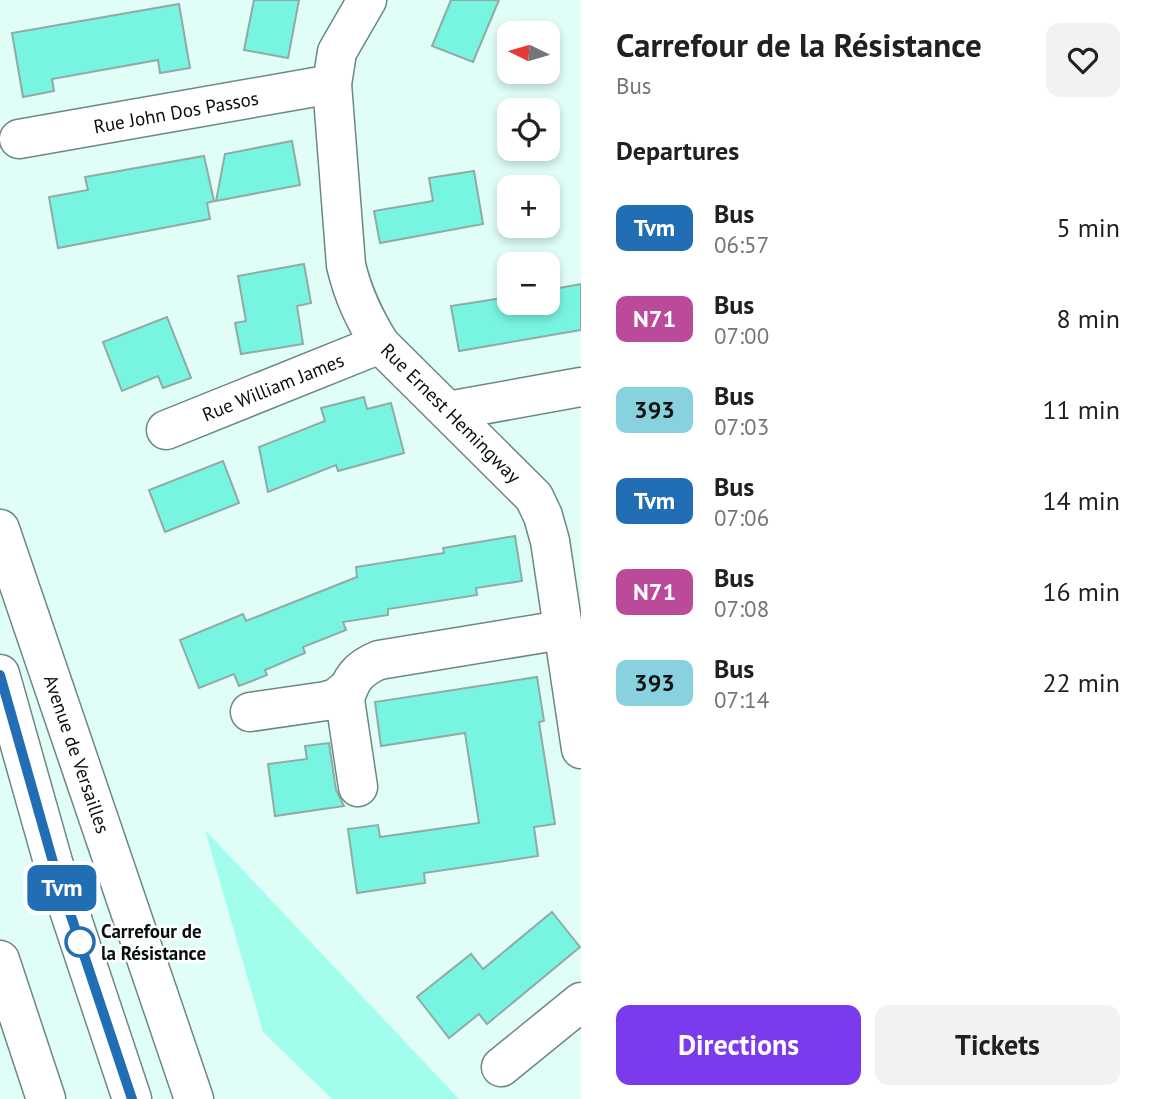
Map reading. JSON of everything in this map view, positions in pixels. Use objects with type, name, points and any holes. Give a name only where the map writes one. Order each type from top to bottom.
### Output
[{"type":"street","name":"Rue Ernest Hemingway","points":[[367,0],[337,52],[332,84],[346,265],[352,290],[361,313],[380,344],[534,497],[550,541],[581,749]]},
{"type":"street","name":"Rue John Dos Passos","points":[[19,139],[332,84]]},
{"type":"street","name":"Rue William James","points":[[166,430],[380,344]]},
{"type":"street","points":[[448,411],[581,387]]},
{"type":"street","name":"Avenue de Versailles","points":[[0,529],[194,1099]]},
{"type":"street","points":[[250,712],[336,698],[347,689],[359,670],[379,660],[562,630]]},
{"type":"street","points":[[0,674],[53,862],[132,1099]]},
{"type":"street","points":[[347,689],[345,700],[358,787]]},
{"type":"street","points":[[0,960],[46,1099]]},
{"type":"street","points":[[502,1067],[581,1002]]},
{"type":"green space","points":[[205,830],[459,1099],[332,1099],[263,1032]]},
{"type":"building","points":[[254,0],[299,0],[288,58],[244,50]]},
{"type":"building","points":[[451,0],[499,0],[473,62],[432,46]]},
{"type":"building","points":[[179,4],[190,68],[160,73],[158,60],[52,79],[54,91],[23,97],[12,33]]},
{"type":"building","points":[[292,141],[300,185],[216,201],[225,154]]},
{"type":"building","points":[[204,156],[214,201],[207,203],[210,219],[58,248],[49,197],[88,190],[85,177]]},
{"type":"building","points":[[474,171],[483,224],[380,243],[374,211],[433,201],[429,178]]},
{"type":"building","points":[[304,264],[311,303],[297,306],[303,344],[241,354],[235,323],[246,321],[238,276]]},
{"type":"building","points":[[581,284],[581,330],[459,351],[451,306],[497,299],[497,315],[560,315],[560,288]]},
{"type":"building","points":[[167,317],[191,378],[163,388],[158,376],[122,391],[103,342]]},
{"type":"building","points":[[364,397],[367,409],[391,403],[404,453],[338,471],[336,465],[268,492],[259,447],[325,421],[321,408]]},
{"type":"building","points":[[223,461],[239,503],[165,532],[149,490]]},
{"type":"building","points":[[515,536],[522,581],[476,588],[477,595],[388,609],[388,615],[343,622],[346,630],[303,647],[305,653],[265,670],[267,675],[239,686],[234,674],[199,688],[180,640],[243,614],[246,621],[357,577],[356,567],[444,553],[443,548]]},
{"type":"building","points":[[537,677],[544,721],[539,722],[555,824],[534,827],[538,856],[424,873],[425,883],[357,893],[348,829],[378,825],[380,837],[479,823],[465,733],[381,746],[375,702]]},
{"type":"building","points":[[329,743],[336,790],[344,806],[275,816],[268,764],[307,759],[305,746]]},
{"type":"building","points":[[552,912],[580,947],[487,1024],[479,1014],[449,1038],[417,997],[471,954],[483,969]]},
{"type":"bus line","name":"Tvm","points":[[0,675],[53,862],[132,1099]]},
{"type":"place","name":"Carrefour de la Résistance","points":[[80,942]]}]
